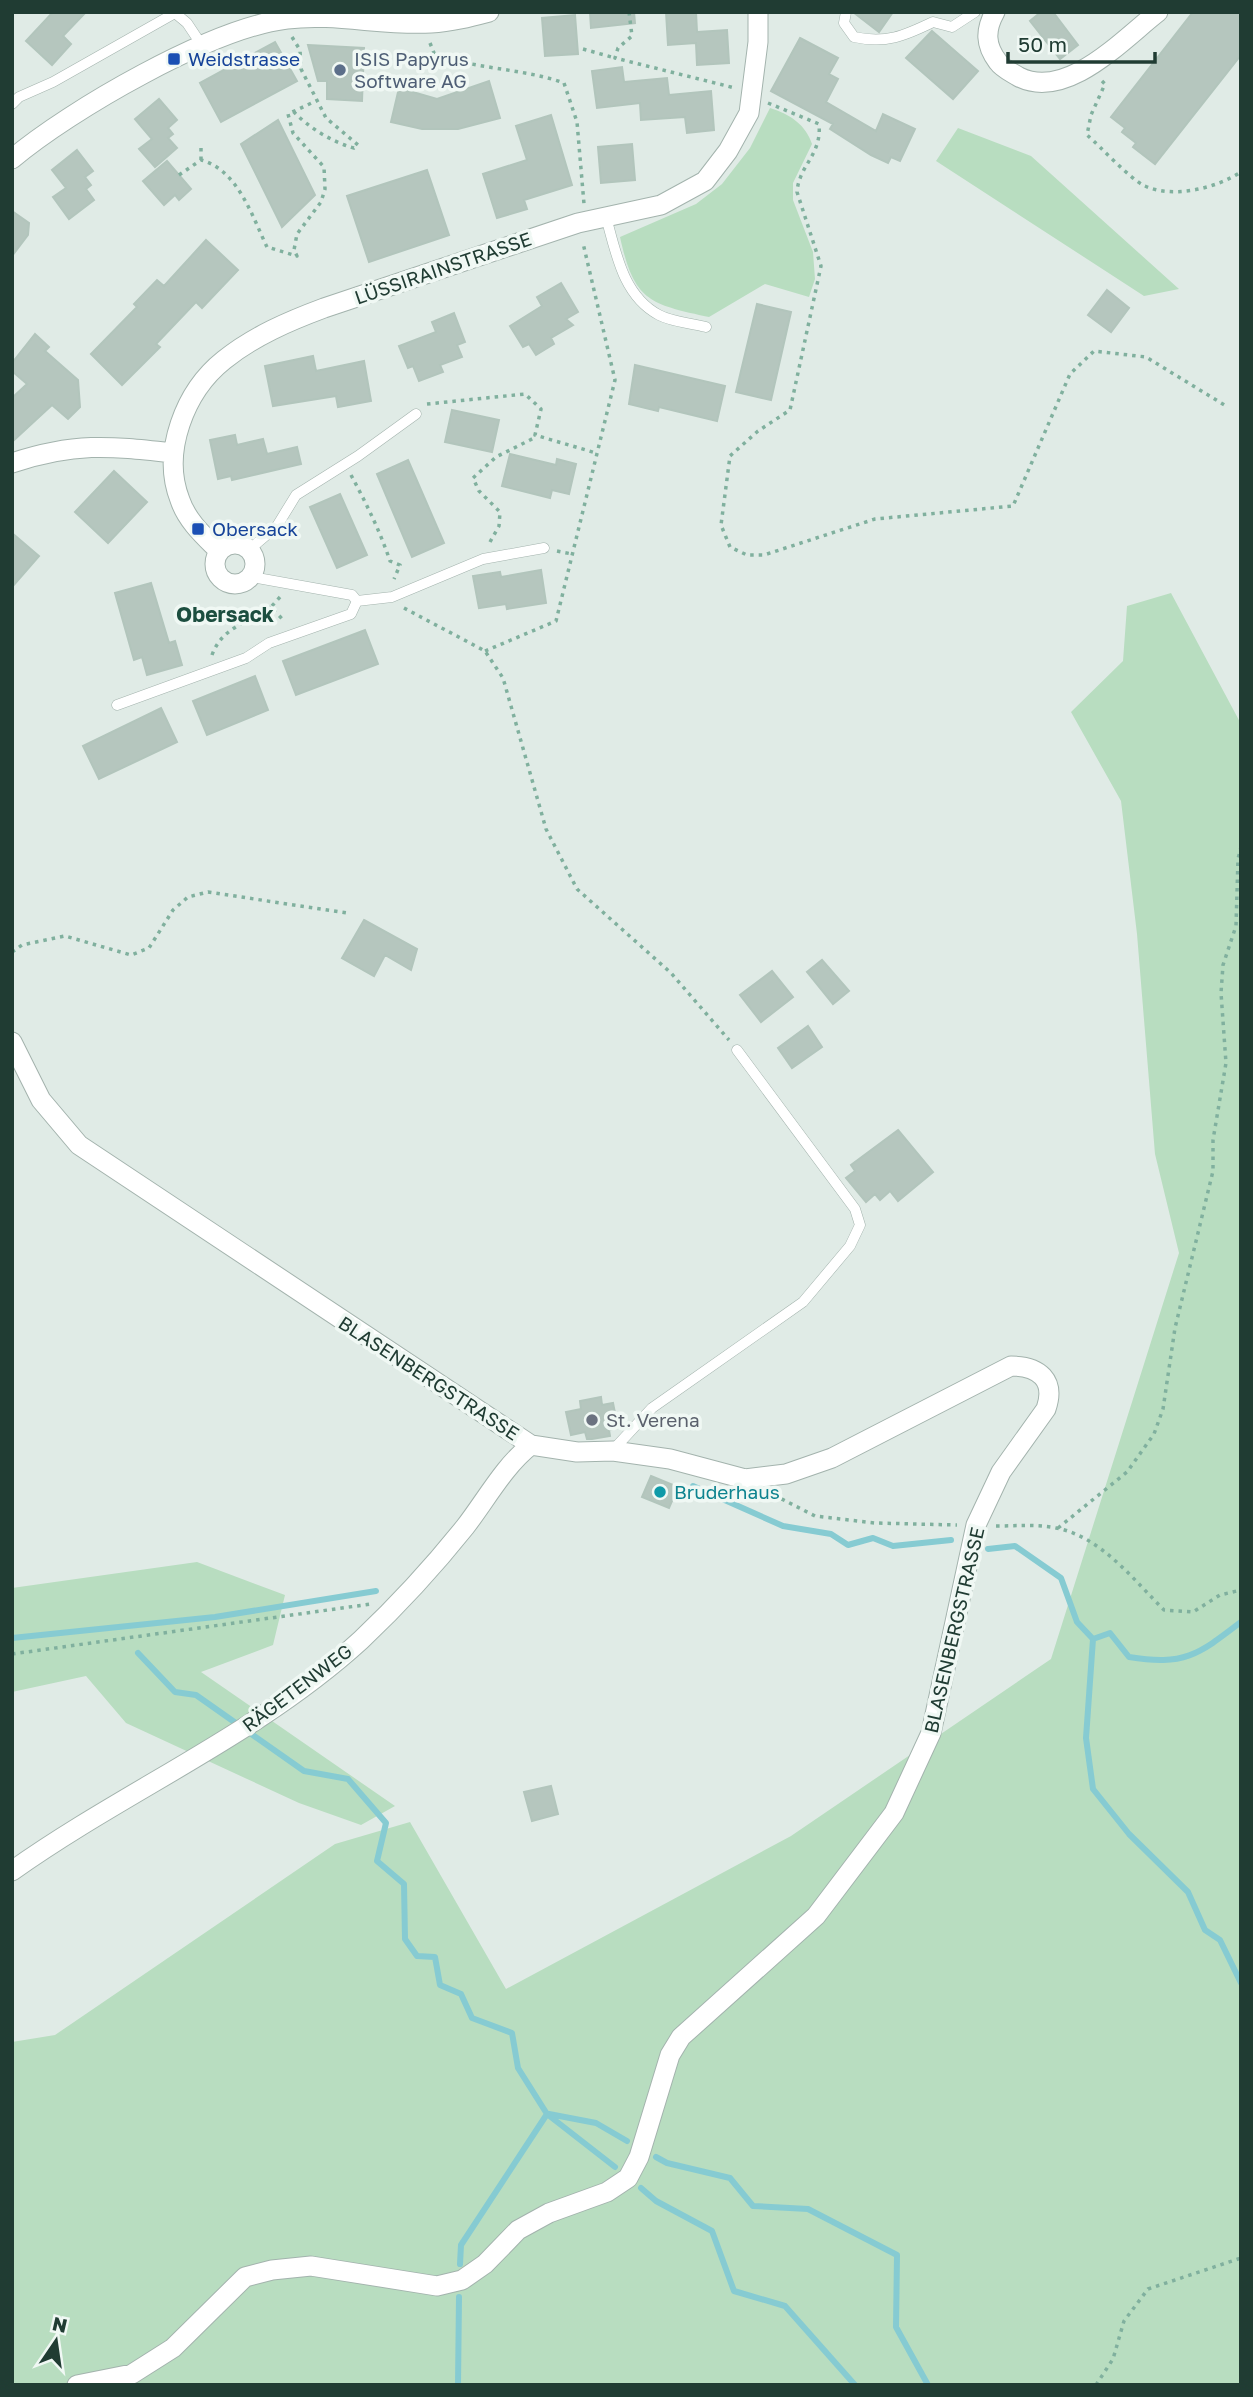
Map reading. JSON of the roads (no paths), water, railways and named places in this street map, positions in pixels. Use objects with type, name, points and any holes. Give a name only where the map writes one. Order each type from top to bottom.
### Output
[{"type":"street","points":[[12,159],[86,109],[155,70],[236,33],[284,19],[316,17],[429,24],[489,12]]},
{"type":"street","name":"LÜSSIRAINSTRASSE","points":[[252,576],[242,583],[225,581],[215,567],[219,551],[198,529],[179,500],[173,453],[183,416],[202,384],[223,361],[251,341],[287,322],[427,271],[578,223],[661,205],[705,181],[728,152],[749,113],[746,93],[758,42],[758,12]]},
{"type":"street","points":[[995,12],[987,26],[989,50],[1003,68],[1027,81],[1059,82],[1091,65],[1158,12]]},
{"type":"street","points":[[12,463],[65,448],[104,446],[173,453]]},
{"type":"street","points":[[219,551],[234,543],[250,549],[256,560],[252,576]]},
{"type":"street","name":"BLASENBERGSTRASSE","points":[[12,1041],[41,1100],[79,1145],[531,1444],[577,1452],[613,1451],[670,1459],[745,1479],[786,1474],[831,1458],[1011,1366],[1026,1366],[1041,1372],[1049,1384],[1050,1398],[1046,1409],[1001,1472],[976,1525],[931,1733],[905,1794],[855,1868],[816,1916],[681,2037],[670,2055],[639,2157],[628,2178],[607,2192],[549,2213],[518,2230],[485,2264],[462,2280],[437,2286],[311,2266],[272,2270],[245,2277],[173,2348],[132,2374],[77,2385]]},
{"type":"street","name":"RÄGETENWEG","points":[[12,1871],[54,1842],[230,1738],[359,1641],[402,1600],[462,1531],[516,1456],[531,1444]]},
{"type":"lane","points":[[846,12],[844,23],[854,37],[874,41],[899,40],[933,22],[952,27],[975,12]]},
{"type":"lane","points":[[12,104],[19,97],[53,82],[175,13],[187,23],[203,47]]},
{"type":"lane","points":[[606,217],[624,278],[641,303],[660,316],[706,327]]},
{"type":"lane","points":[[250,549],[277,526],[296,495],[345,465],[416,414]]},
{"type":"lane","points":[[117,705],[246,658],[269,643],[351,614],[357,601],[483,559],[544,548]]},
{"type":"lane","points":[[252,576],[352,595],[357,601]]},
{"type":"lane","points":[[613,1451],[652,1408],[803,1303],[850,1246],[860,1225],[855,1209],[737,1049]]},
{"type":"waterway","points":[[693,1486],[783,1526],[831,1534],[848,1545],[873,1538],[893,1546],[951,1540]]},
{"type":"waterway","points":[[988,1549],[1015,1546],[1061,1578],[1077,1622],[1093,1639],[1086,1738],[1093,1789],[1129,1834],[1188,1892],[1205,1930],[1220,1940],[1241,1983]]},
{"type":"waterway","points":[[12,1638],[215,1617],[376,1591]]},
{"type":"waterway","points":[[1093,1639],[1110,1633],[1129,1657],[1177,1659],[1201,1650],[1241,1622]]},
{"type":"waterway","points":[[138,1653],[175,1692],[196,1695],[304,1771],[348,1779],[386,1823],[377,1861],[404,1884],[405,1939],[417,1956],[435,1957],[440,1985],[461,1994],[472,2018],[512,2033],[518,2068],[547,2114],[615,2167]]},
{"type":"waterway","points":[[460,2264],[461,2245],[547,2114]]},
{"type":"waterway","points":[[549,2114],[596,2123],[627,2141]]},
{"type":"waterway","points":[[656,2157],[667,2163],[730,2178],[753,2206],[808,2209],[897,2255],[896,2327],[928,2385]]},
{"type":"waterway","points":[[641,2188],[656,2201],[712,2231],[734,2291],[785,2306],[855,2385]]},
{"type":"waterway","points":[[458,2385],[459,2297]]},
{"type":"place","name":"Weidstrasse","points":[[174,59]]},
{"type":"place","name":"ISIS Papyrus Software AG","points":[[340,70]]},
{"type":"place","name":"Obersack","points":[[198,529]]},
{"type":"place","name":"St. Verena","points":[[592,1420]]},
{"type":"place","name":"Bruderhaus","points":[[660,1492]]},
{"type":"district","name":"Obersack","points":[[225,615]]}]
